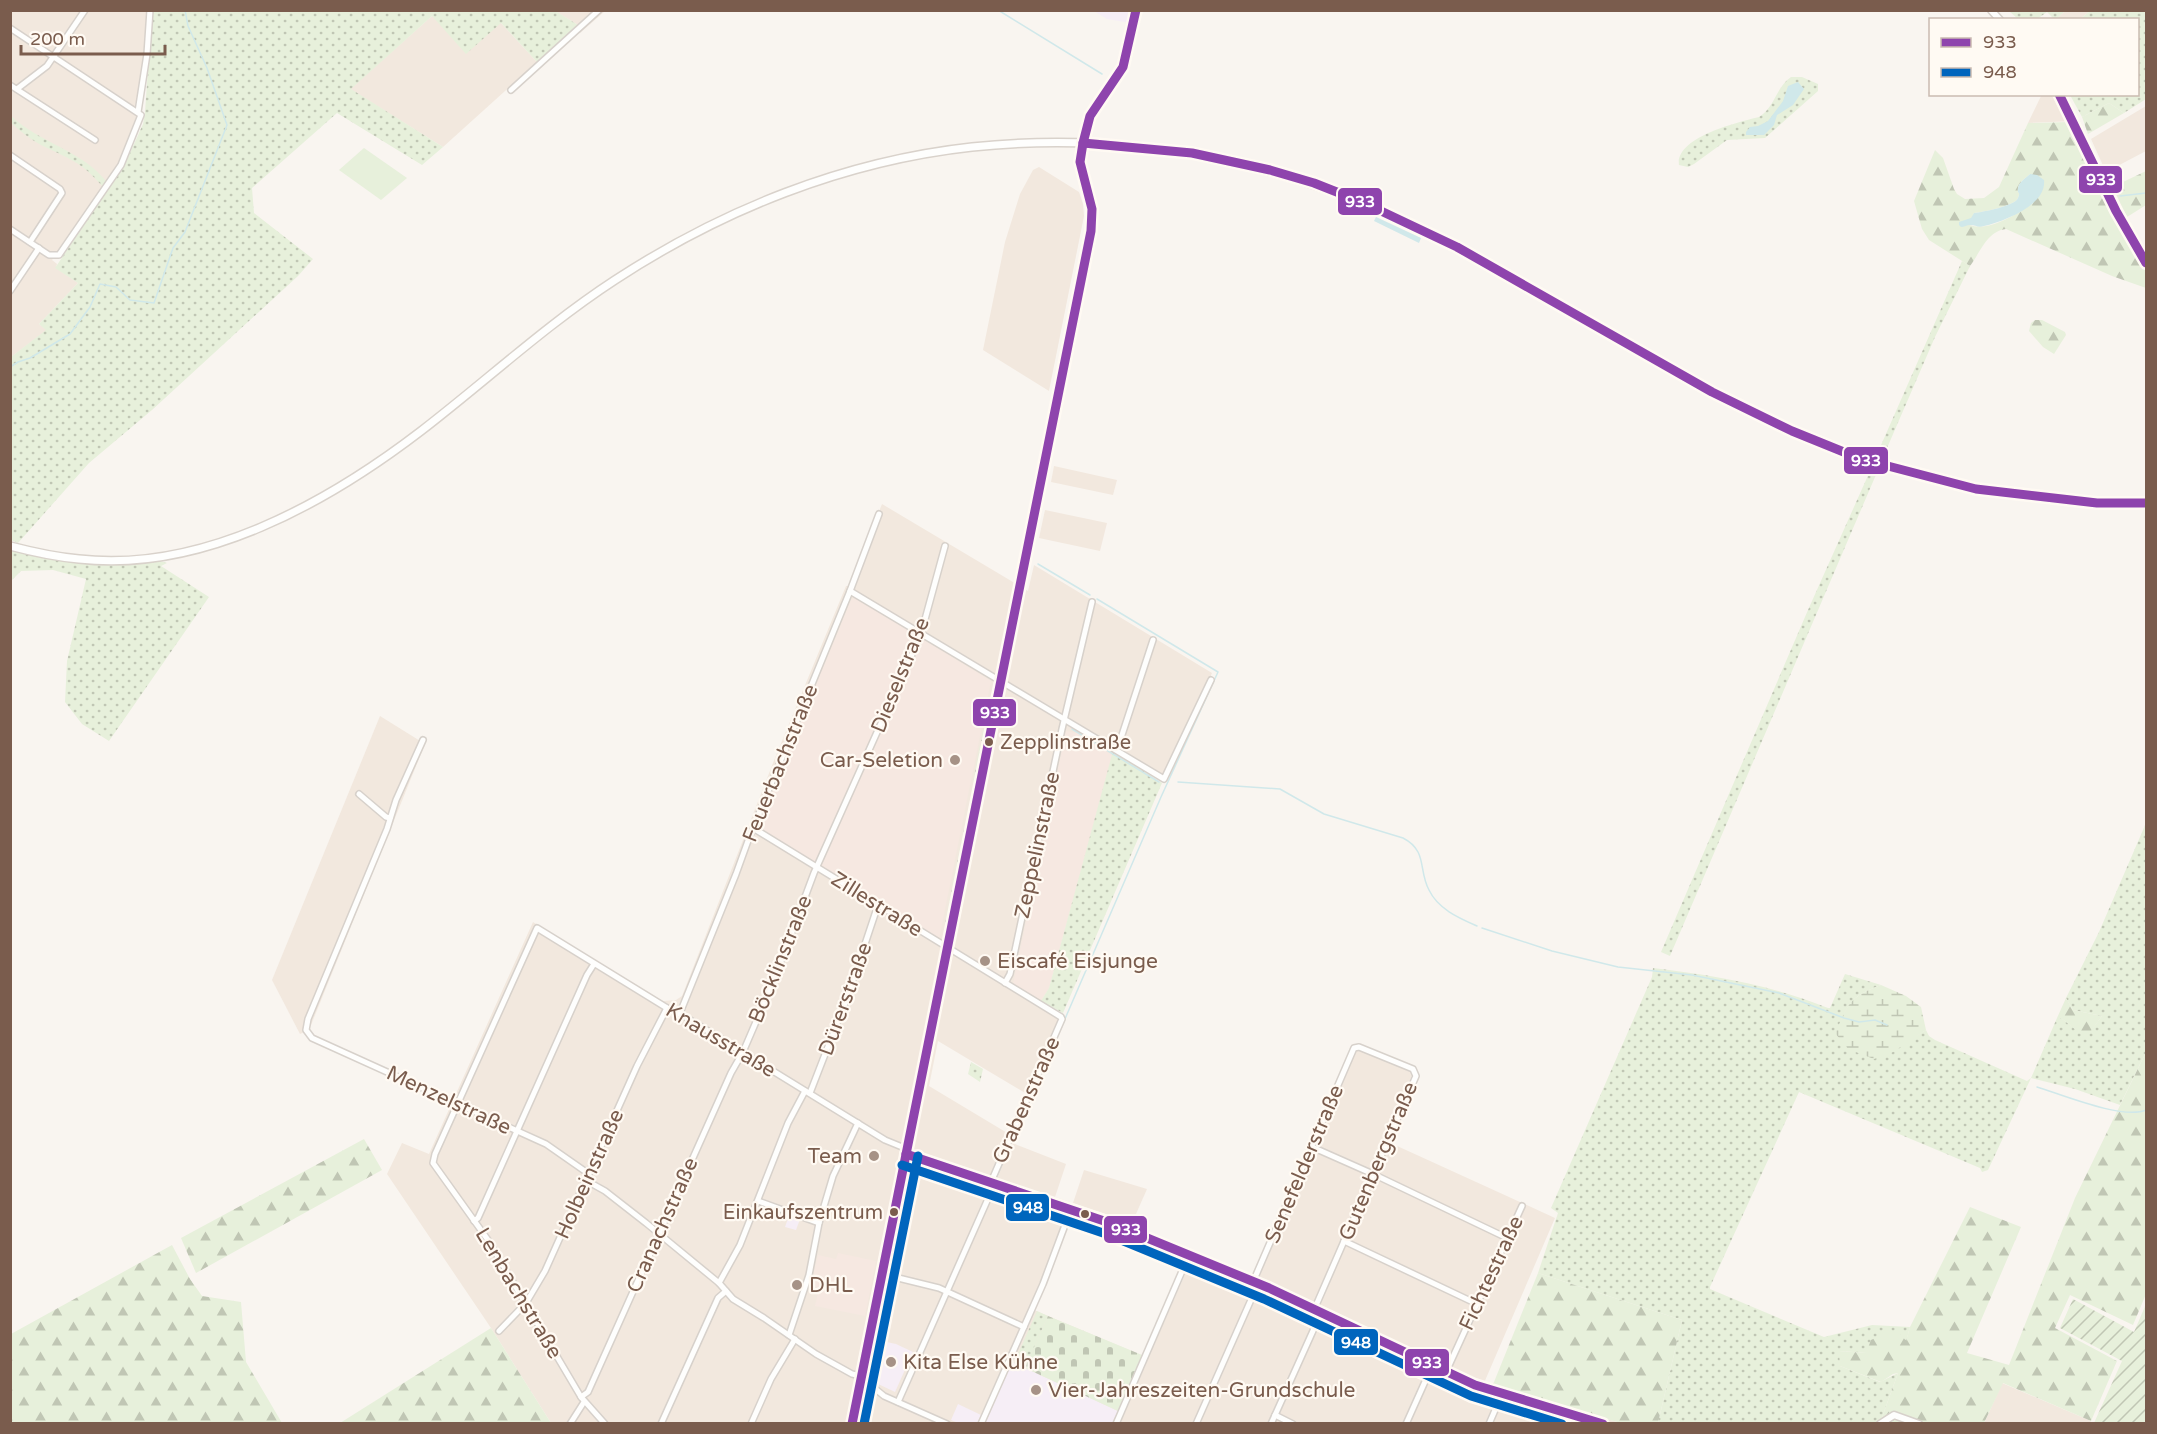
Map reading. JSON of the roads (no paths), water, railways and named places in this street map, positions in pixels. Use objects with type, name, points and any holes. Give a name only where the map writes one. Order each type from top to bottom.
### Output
[{"type":"main road","points":[[852,1424],[1091,231],[1092,209],[1080,162],[1083,143],[1090,116],[1123,67],[1136,10]]},
{"type":"main road","points":[[11,546],[84,560],[130,560],[176,554],[231,539],[280,520],[315,502],[390,454],[611,282],[688,236],[738,211],[795,188],[893,161],[969,148],[1027,144],[1083,143],[1192,153],[1270,170],[1314,183],[1457,247],[1712,392],[1792,430],[1861,459],[1976,489],[2097,503],[2146,503]]},
{"type":"street","points":[[17,89],[43,70],[85,10]]},
{"type":"street","points":[[10,229],[49,255],[56,256],[61,253],[122,163],[141,117],[139,113],[150,10]]},
{"type":"street","points":[[511,90],[599,10]]},
{"type":"street","points":[[10,28],[139,113]]},
{"type":"street","points":[[10,85],[95,140]]},
{"type":"street","points":[[2060,96],[2116,211],[2146,263]]},
{"type":"street","points":[[10,155],[60,189],[62,193],[30,242]]},
{"type":"street","points":[[10,291],[39,248]]},
{"type":"street","name":"Feuerbachstraße","points":[[680,1013],[879,514]]},
{"type":"street","name":"Dieselstraße","points":[[817,867],[921,634],[945,546]]},
{"type":"street","points":[[850,591],[1164,779],[1211,680]]},
{"type":"street","name":"Zeppelinstraße","points":[[1005,983],[1010,974],[1092,602]]},
{"type":"street","points":[[1116,749],[1153,640]]},
{"type":"street","points":[[359,794],[390,818],[423,740]]},
{"type":"street","name":"Menzelstraße","points":[[390,818],[306,1030],[312,1038],[552,1147],[575,1166],[590,1174]]},
{"type":"street","name":"Zillestraße","points":[[753,828],[1062,1019]]},
{"type":"street","name":"Böcklinstraße","points":[[742,1052],[774,980],[817,867]]},
{"type":"street","name":"Dürerstraße","points":[[719,1283],[740,1245],[788,1123],[807,1092],[848,995],[878,905]]},
{"type":"street","name":"Knausstraße","points":[[457,1104],[537,928],[906,1152]]},
{"type":"street","points":[[474,1221],[478,1218],[594,964]]},
{"type":"street","name":"Holbeinstraße","points":[[499,1331],[526,1303],[545,1271],[646,1047],[667,1008]]},
{"type":"street","name":"Grabenstraße","points":[[898,1402],[1062,1019]]},
{"type":"street","name":"Senefelderstraße","points":[[1196,1424],[1356,1046]]},
{"type":"street","name":"Gutenbergstraße","points":[[1271,1424],[1344,1241],[1416,1076],[1416,1072],[1356,1046]]},
{"type":"street","name":"Cranachstraße","points":[[570,1424],[588,1392],[742,1052]]},
{"type":"street","name":"Lenbachstraße","points":[[457,1104],[433,1163],[474,1221],[583,1399],[605,1424]]},
{"type":"street","points":[[751,1424],[792,1337],[809,1275],[819,1223],[833,1176],[858,1122]]},
{"type":"street","points":[[1312,1147],[1507,1238]]},
{"type":"street","points":[[906,1152],[1071,1209],[1189,1255],[1318,1311],[1432,1366],[1502,1394],[1605,1424]]},
{"type":"street","points":[[586,1181],[605,1191],[719,1283],[733,1299],[836,1366],[861,1378],[884,1395],[946,1424]]},
{"type":"street","points":[[758,1201],[819,1223]]},
{"type":"street","name":"Fichtestraße","points":[[1446,1372],[1522,1206]]},
{"type":"street","points":[[981,1424],[1055,1256],[1071,1209]]},
{"type":"street","points":[[1344,1241],[1477,1304]]},
{"type":"street","points":[[1116,1424],[1189,1255]]},
{"type":"street","points":[[882,1275],[909,1280],[946,1292],[1024,1327]]},
{"type":"street","points":[[661,1424],[718,1298],[726,1291]]},
{"type":"street","points":[[1406,1424],[1432,1366]]},
{"type":"street","points":[[1489,1424],[1502,1394]]},
{"type":"street","points":[[1568,1424],[1572,1414]]},
{"type":"street","points":[[1275,1415],[1293,1424]]},
{"type":"street","points":[[1880,1424],[1894,1415],[1918,1424]]},
{"type":"water","points":[[1798,82],[1804,89],[1793,105],[1777,115],[1774,125],[1764,135],[1746,135],[1750,127],[1768,121],[1783,101],[1788,86]]},
{"type":"water","points":[[2030,174],[2037,175],[2044,180],[2039,197],[2032,204],[2013,216],[1992,224],[1980,227],[1970,225],[1961,227],[1959,225],[1959,222],[1971,218],[1974,213],[2016,201],[2021,182]]},
{"type":"water","points":[[1376,217],[1421,238],[1419,243],[1374,221]]},
{"type":"waterway","points":[[10,367],[70,334],[90,307],[100,284],[116,287],[130,300],[154,303],[173,248],[185,232],[227,125],[207,68],[188,26],[185,10]]},
{"type":"waterway","points":[[998,10],[1102,74]]},
{"type":"waterway","points":[[2120,196],[2146,193]]},
{"type":"waterway","points":[[1038,564],[1090,595]]},
{"type":"waterway","points":[[997,1176],[1161,797],[1218,672],[1097,599]]},
{"type":"waterway","points":[[1072,729],[1159,782]]},
{"type":"waterway","points":[[1178,782],[1280,789],[1324,814],[1403,838],[1416,849],[1426,883],[1438,903],[1463,920],[1477,926]]},
{"type":"waterway","points":[[1482,928],[1552,951],[1618,967],[1692,975],[1779,993],[1844,1018],[1859,1022],[1875,1020],[1887,1025]]},
{"type":"waterway","points":[[2037,1087],[2108,1109],[2123,1112],[2146,1110]]},
{"type":"place","name":"Zepplinstraße","points":[[989,742]]},
{"type":"place","name":"Car-Seletion","points":[[955,760]]},
{"type":"place","name":"Eiscafé Eisjunge","points":[[985,961]]},
{"type":"place","name":"Team","points":[[874,1156]]},
{"type":"place","name":"Einkaufszentrum","points":[[894,1212]]},
{"type":"place","name":"DHL","points":[[797,1285]]},
{"type":"place","name":"Kita Else Kühne","points":[[891,1362]]},
{"type":"place","name":"Vier-Jahreszeiten-Grundschule","points":[[1036,1390]]}]
